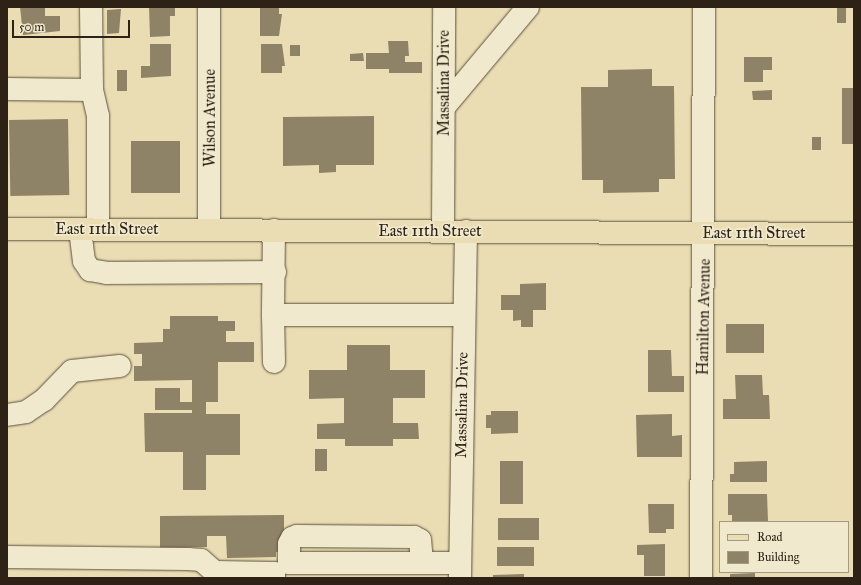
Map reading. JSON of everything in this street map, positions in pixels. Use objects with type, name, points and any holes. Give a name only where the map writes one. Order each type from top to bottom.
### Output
[{"type":"main road","name":"East 11th Street","points":[[7,228],[854,234]]},
{"type":"street","points":[[91,7],[92,90],[98,116],[89,229],[84,261],[90,270],[107,273],[275,272]]},
{"type":"street","name":"Wilson Avenue","points":[[209,7],[209,230]]},
{"type":"street","name":"Massalina Drive","points":[[443,231],[445,106],[444,7]]},
{"type":"street","points":[[445,106],[528,7]]},
{"type":"street","name":"Hamilton Avenue","points":[[701,578],[704,7]]},
{"type":"street","points":[[7,90],[92,90]]},
{"type":"street","points":[[274,230],[274,362]]},
{"type":"street","name":"Massalina Drive","points":[[460,570],[466,232]]},
{"type":"street","points":[[273,315],[464,315]]},
{"type":"street","points":[[7,415],[26,412],[44,400],[72,371],[120,366]]},
{"type":"street","points":[[7,557],[188,558],[200,560],[214,575],[279,572],[292,538],[297,536],[414,537],[420,540],[422,562],[460,570]]},
{"type":"building","points":[[20,7],[45,7],[45,16],[60,16],[60,31],[23,35]]},
{"type":"building","points":[[149,7],[175,7],[175,16],[170,16],[170,36],[150,37]]},
{"type":"building","points":[[260,7],[279,7],[279,14],[282,14],[279,36],[260,36]]},
{"type":"building","points":[[837,7],[846,7],[846,23],[837,23]]},
{"type":"building","points":[[121,9],[119,33],[107,34],[107,10]]},
{"type":"building","points":[[388,41],[408,41],[409,56],[405,56],[405,62],[422,62],[422,73],[389,73],[389,69],[366,69],[366,53],[389,53]]},
{"type":"building","points":[[150,44],[171,44],[171,76],[141,78],[141,66],[150,66]]},
{"type":"building","points":[[261,44],[282,44],[285,66],[282,66],[282,73],[261,73]]},
{"type":"building","points":[[290,45],[300,45],[300,56],[290,56]]},
{"type":"building","points":[[363,53],[364,61],[350,61],[350,54]]},
{"type":"building","points":[[744,57],[772,57],[772,70],[763,70],[763,82],[744,82]]},
{"type":"building","points":[[652,69],[652,86],[674,86],[675,179],[659,179],[659,192],[603,193],[603,180],[582,180],[581,87],[608,87],[608,70]]},
{"type":"building","points":[[117,70],[127,70],[127,91],[117,91]]},
{"type":"building","points":[[842,88],[854,88],[854,144],[842,144]]},
{"type":"building","points":[[772,90],[772,100],[753,100],[752,91]]},
{"type":"building","points":[[374,116],[374,165],[336,165],[336,172],[319,173],[319,165],[283,166],[283,117]]},
{"type":"building","points":[[68,119],[69,195],[10,196],[9,120]]},
{"type":"building","points":[[812,137],[821,137],[821,150],[812,150]]},
{"type":"building","points":[[131,141],[180,141],[180,193],[131,193]]},
{"type":"building","points":[[546,283],[546,310],[533,310],[533,327],[521,327],[521,320],[513,321],[513,310],[501,310],[501,295],[520,295],[520,284]]},
{"type":"building","points":[[170,316],[218,316],[218,321],[235,321],[235,331],[226,331],[226,342],[254,342],[254,362],[218,362],[218,402],[206,402],[206,414],[240,414],[240,455],[206,455],[206,490],[183,490],[183,452],[145,452],[144,413],[192,413],[192,410],[155,410],[155,388],[180,388],[180,402],[192,402],[192,380],[134,381],[134,366],[142,366],[142,354],[134,354],[134,343],[163,342],[163,329],[170,329]]},
{"type":"building","points":[[726,324],[764,324],[764,353],[726,353]]},
{"type":"building","points":[[347,345],[390,345],[390,370],[425,370],[425,398],[393,398],[393,423],[418,423],[419,439],[393,439],[393,446],[345,446],[345,439],[317,439],[317,424],[344,423],[344,398],[309,399],[309,370],[347,370]]},
{"type":"building","points":[[648,350],[671,350],[672,376],[684,376],[684,392],[648,392]]},
{"type":"building","points":[[735,375],[762,375],[763,395],[769,395],[770,419],[723,419],[723,399],[736,399]]},
{"type":"building","points":[[491,411],[518,411],[518,433],[491,434],[491,428],[486,428],[486,415],[491,415]]},
{"type":"building","points":[[672,414],[672,436],[682,435],[682,457],[637,457],[636,415]]},
{"type":"building","points":[[315,449],[327,449],[327,471],[315,471]]},
{"type":"building","points":[[500,461],[523,461],[523,504],[500,504]]},
{"type":"building","points":[[767,461],[767,482],[730,482],[730,474],[734,474],[734,462]]},
{"type":"building","points":[[728,494],[767,494],[768,521],[732,521],[732,515],[728,515]]},
{"type":"building","points":[[648,504],[674,504],[674,529],[666,529],[666,533],[649,533]]},
{"type":"building","points":[[284,515],[284,552],[276,552],[276,557],[227,558],[226,536],[207,536],[207,547],[160,548],[160,516]]},
{"type":"building","points":[[498,518],[539,518],[539,540],[498,540]]},
{"type":"building","points":[[665,544],[665,576],[644,576],[644,555],[637,555],[637,545]]},
{"type":"building","points":[[497,547],[534,547],[534,566],[497,566]]},
{"type":"building","points":[[755,573],[755,578],[730,578],[730,574]]},
{"type":"building","points":[[524,574],[524,578],[493,578],[493,575]]}]
